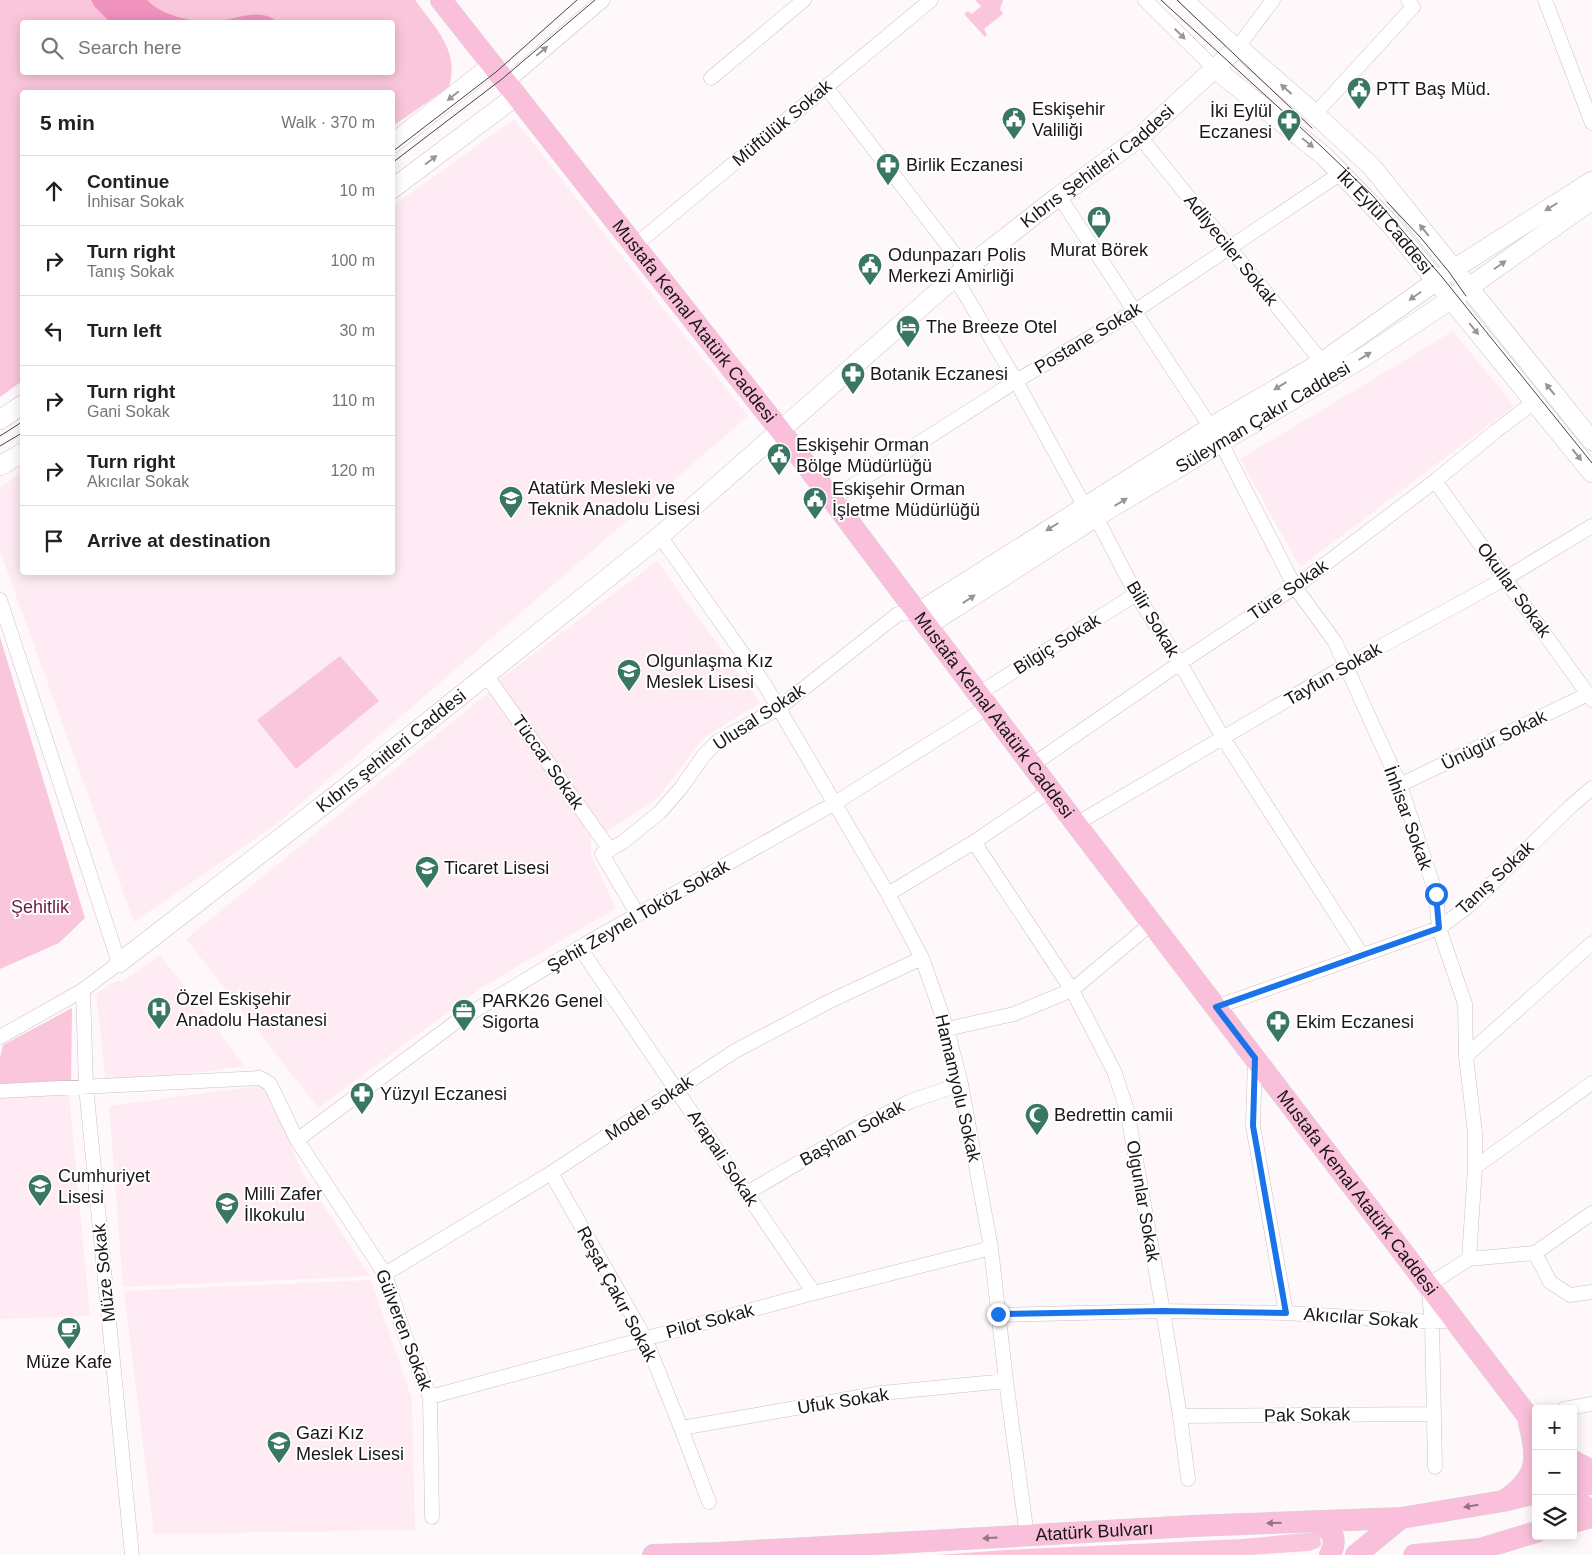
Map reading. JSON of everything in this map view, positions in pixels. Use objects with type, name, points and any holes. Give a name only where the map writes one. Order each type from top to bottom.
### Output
[{"type":"main road","name":"Mustafa Kemal Atatürk Caddesi","points":[[441,0],[780,430],[1076,824],[1428,1284],[1453,1320],[1532,1417]]},
{"type":"main road","name":"Kıbrıs Şehitleri Caddesi","points":[[660,536],[960,273],[1059,196],[1140,137],[1238,47]]},
{"type":"main road","name":"İki Eylül Caddesi","points":[[1238,47],[1372,167],[1592,441]]},
{"type":"main road","points":[[395,142],[492,66]]},
{"type":"main road","name":"İki Eylül Caddesi","points":[[1215,69],[1324,156],[1390,224],[1592,473]]},
{"type":"main road","points":[[395,187],[511,90]]},
{"type":"main road","name":"Süleyman Çakır Caddesi","points":[[922,619],[1216,435],[1454,268],[1592,181]]},
{"type":"main road","name":"Süleyman Çakır Caddesi","points":[[1216,435],[1364,357],[1468,288],[1592,200]]},
{"type":"main road","points":[[0,420],[20,406]]},
{"type":"main road","points":[[0,466],[20,454]]},
{"type":"main road","name":"Kıbrıs şehitleri Caddesi","points":[[119,962],[336,795],[660,536]]},
{"type":"main road","points":[[1503,1501],[1520,1489],[1534,1466],[1535,1450]]},
{"type":"main road","points":[[1577,1463],[1592,1471]]},
{"type":"main road","points":[[1577,1486],[1592,1484]]},
{"type":"main road","name":"Atatürk Bulvarı","points":[[653,1555],[1193,1526],[1401,1518],[1503,1501],[1532,1494]]},
{"type":"main road","points":[[1577,1502],[1592,1511]]},
{"type":"main road","points":[[1577,1521],[1592,1517]]},
{"type":"main road","points":[[1356,1555],[1375,1548],[1401,1518]]},
{"type":"main road","points":[[1346,1520],[1375,1548]]},
{"type":"main road","points":[[1314,1522],[1324,1526],[1332,1533],[1335,1540],[1334,1548],[1330,1555]]},
{"type":"main road","points":[[1414,1555],[1475,1552],[1532,1533]]},
{"type":"street","points":[[511,90],[603,0]]},
{"type":"street","points":[[711,78],[804,0]]},
{"type":"street","name":"Müftülük Sokak","points":[[634,246],[931,0]]},
{"type":"street","name":"İki Eylül Caddesi","points":[[1145,0],[1215,69]]},
{"type":"street","name":"İki Eylül Caddesi","points":[[1187,0],[1238,47]]},
{"type":"street","name":"Kıbrıs Şehitleri Caddesi","points":[[1238,47],[1273,0]]},
{"type":"street","points":[[1315,114],[1413,7],[1408,0]]},
{"type":"street","points":[[1545,0],[1592,123]]},
{"type":"street","name":"Bilir Sokak","points":[[826,87],[960,273],[1016,381],[1136,594],[1180,663],[1223,738],[1362,955]]},
{"type":"street","name":"Adliyeciler Sokak","points":[[1140,137],[1322,362]]},
{"type":"street","name":"Postane Sokak","points":[[832,499],[1016,381],[1135,311],[1341,173]]},
{"type":"street","name":"İnhisar Sokak","points":[[1059,196],[1216,435],[1295,587],[1335,642],[1400,786],[1436,894],[1439,928],[1465,1004],[1466,1056],[1475,1133],[1475,1167],[1469,1260]]},
{"type":"street","name":"Türe Sokak","points":[[1032,765],[1180,663],[1295,587],[1435,481],[1534,402]]},
{"type":"street","name":"Okullar Sokak","points":[[1435,481],[1590,697]]},
{"type":"street","name":"Tayfun Sokak","points":[[1076,824],[1345,666],[1506,578],[1592,526]]},
{"type":"street","name":"Hamamyolu Sokak","points":[[660,536],[765,685],[836,803],[922,958],[947,1029],[961,1084],[991,1248],[1006,1381],[1027,1536]]},
{"type":"street","name":"Bilgiç Sokak","points":[[983,700],[1136,594]]},
{"type":"street","points":[[0,600],[119,962],[83,990],[0,1037]]},
{"type":"street","name":"Ulusal Sokak","points":[[610,850],[623,842],[658,813],[681,788],[704,755],[718,741],[779,708],[898,614],[922,619]]},
{"type":"street","name":"Tüccar Sokak","points":[[486,675],[610,850]]},
{"type":"street","name":"Ünügür Sokak","points":[[1400,786],[1590,697]]},
{"type":"street","name":"Şehit Zeynel Toköz Sokak","points":[[297,1140],[456,1022],[580,948],[836,803],[983,700]]},
{"type":"street","name":"Tanış Sokak","points":[[1216,1007],[1439,928],[1470,905],[1570,807],[1592,788]]},
{"type":"street","points":[[888,894],[974,842],[1051,790]]},
{"type":"street","name":"Olgunlar Sokak","points":[[974,842],[1072,990],[1114,1071],[1127,1110],[1163,1311],[1188,1479]]},
{"type":"street","points":[[610,850],[602,854],[638,915]]},
{"type":"street","points":[[947,1029],[1014,1014],[1072,990],[1152,923]]},
{"type":"street","points":[[1466,1056],[1592,943]]},
{"type":"street","name":"Arapali Sokak","points":[[580,948],[814,1293]]},
{"type":"street","name":"Model sokak","points":[[385,1274],[551,1173],[735,1050],[830,1001],[922,958]]},
{"type":"street","name":"Müze Sokak","points":[[83,990],[86,1087],[132,1555]]},
{"type":"street","points":[[1255,1058],[1253,1126],[1286,1313]]},
{"type":"street","name":"Gülveren Sokak","points":[[86,1087],[260,1078],[270,1084],[297,1140],[385,1274],[404,1333],[430,1397],[432,1517]]},
{"type":"street","points":[[1475,1167],[1592,1083]]},
{"type":"street","name":"Başhan Sokak","points":[[747,1193],[856,1129],[911,1101],[961,1084]]},
{"type":"street","points":[[0,1091],[86,1087]]},
{"type":"street","name":"Reşat Çakır Sokak","points":[[551,1173],[645,1338],[682,1428],[709,1502]]},
{"type":"street","points":[[1435,1467],[1432,1322],[1428,1284],[1469,1260],[1535,1253],[1592,1213]]},
{"type":"street","name":"Pilot Sokak","points":[[430,1397],[814,1293],[991,1248]]},
{"type":"street","points":[[1535,1253],[1550,1282],[1570,1295],[1592,1292]]},
{"type":"street","name":"Akıcılar Sokak","points":[[998,1314],[1163,1311],[1286,1313],[1432,1322],[1453,1320]]},
{"type":"street","name":"Ufuk Sokak","points":[[682,1428],[882,1393],[1006,1381]]},
{"type":"street","points":[[1577,1407],[1592,1404]]},
{"type":"street","name":"Pak Sokak","points":[[1180,1416],[1433,1414]]},
{"type":"shaded area","points":[[91,0],[147,0],[153,6],[170,14],[193,20],[108,20],[94,6]]},
{"type":"shaded area","points":[[256,14],[271,17],[275,20],[223,20]]},
{"type":"shaded area","name":"Atatürk Mesleki ve Teknik Anadolu Lisesi","points":[[514,119],[748,416],[278,823],[134,922],[0,551],[0,488],[20,473],[20,575],[395,575],[395,205]]},
{"type":"shaded area","points":[[1453,331],[1514,406],[1300,567],[1240,459]]},
{"type":"shaded area","name":"Olgunlaşma Kız Meslek Lisesi","points":[[657,561],[760,703],[703,738],[658,798],[602,835],[499,680]]},
{"type":"shaded area","name":"Ticaret Lisesi","points":[[493,689],[591,837],[591,855],[616,908],[481,988],[318,1108],[186,939]]},
{"type":"shaded area","name":"Özel Eskişehir Anadolu Hastanesi","points":[[160,955],[245,1066],[106,1085],[96,994],[112,983],[126,979]]},
{"type":"shaded area","name":"Milli Zafer İlkokulu","points":[[266,1085],[303,1174],[370,1276],[123,1287],[109,1106]]},
{"type":"shaded area","name":"Cumhuriyet Lisesi","points":[[69,1094],[90,1316],[0,1319],[0,1098]]},
{"type":"shaded area","name":"Gazi Kız Meslek Lisesi","points":[[371,1280],[412,1399],[415,1530],[154,1534],[124,1291]]},
{"type":"green space","points":[[0,0],[415,0],[444,40],[451,62],[452,74],[449,87],[395,125],[395,90],[20,90],[20,382],[0,397]]},
{"type":"green space","points":[[975,0],[1003,0],[1000,9],[1003,14],[984,29],[987,35],[985,37],[964,14],[968,11],[972,14],[981,6]]},
{"type":"green space","name":"Şehitlik","points":[[0,637],[85,918],[59,943],[0,969]]},
{"type":"green space","points":[[340,656],[379,701],[296,769],[257,720]]},
{"type":"green space","points":[[72,1008],[71,1084],[0,1084],[0,1057],[3,1045]]},
{"type":"green space","points":[[1316,1532],[1320,1537],[1321,1545],[1318,1548],[1309,1551],[1249,1555],[938,1555],[1242,1539]]},
{"type":"tram line","points":[[395,150],[496,72],[577,0]]},
{"type":"tram line","points":[[395,161],[502,79],[595,0]]},
{"type":"tram line","points":[[1161,0],[1373,196],[1442,277],[1592,463]]},
{"type":"tram line","points":[[1177,0],[1312,128]]},
{"type":"tram line","points":[[1387,202],[1421,238],[1466,296]]},
{"type":"tram line","points":[[0,436],[20,423]]},
{"type":"tram line","points":[[0,446],[20,434]]},
{"type":"place","name":"PTT Baş Müd.","points":[[1359,110]]},
{"type":"place","name":"Eskişehir Valiliği","points":[[1014,140]]},
{"type":"place","name":"İki Eylül Eczanesi","points":[[1289,142]]},
{"type":"place","name":"Birlik Eczanesi","points":[[888,186]]},
{"type":"place","name":"Murat Börek","points":[[1099,239]]},
{"type":"place","name":"Odunpazarı Polis Merkezi Amirliği","points":[[870,286]]},
{"type":"place","name":"The Breeze Otel","points":[[908,348]]},
{"type":"place","name":"Botanik Eczanesi","points":[[853,395]]},
{"type":"place","name":"Eskişehir Orman Bölge Müdürlüğü","points":[[779,476]]},
{"type":"place","name":"Atatürk Mesleki ve Teknik Anadolu Lisesi","points":[[511,519]]},
{"type":"place","name":"Eskişehir Orman İşletme Müdürlüğü","points":[[815,520]]},
{"type":"place","name":"Olgunlaşma Kız Meslek Lisesi","points":[[629,692]]},
{"type":"place","name":"Ticaret Lisesi","points":[[427,889]]},
{"type":"place","name":"Özel Eskişehir Anadolu Hastanesi","points":[[159,1030]]},
{"type":"place","name":"PARK26 Genel Sigorta","points":[[464,1032]]},
{"type":"place","name":"Ekim Eczanesi","points":[[1278,1043]]},
{"type":"place","name":"Yüzyıl Eczanesi","points":[[362,1115]]},
{"type":"place","name":"Bedrettin camii","points":[[1037,1136]]},
{"type":"place","name":"Cumhuriyet Lisesi","points":[[40,1207]]},
{"type":"place","name":"Milli Zafer İlkokulu","points":[[227,1225]]},
{"type":"place","name":"Müze Kafe","points":[[69,1350]]},
{"type":"place","name":"Gazi Kız Meslek Lisesi","points":[[279,1464]]},
{"type":"route","points":[[998,1314],[1163,1311],[1286,1313],[1253,1126],[1255,1058],[1216,1007],[1439,928],[1436,894]]}]
